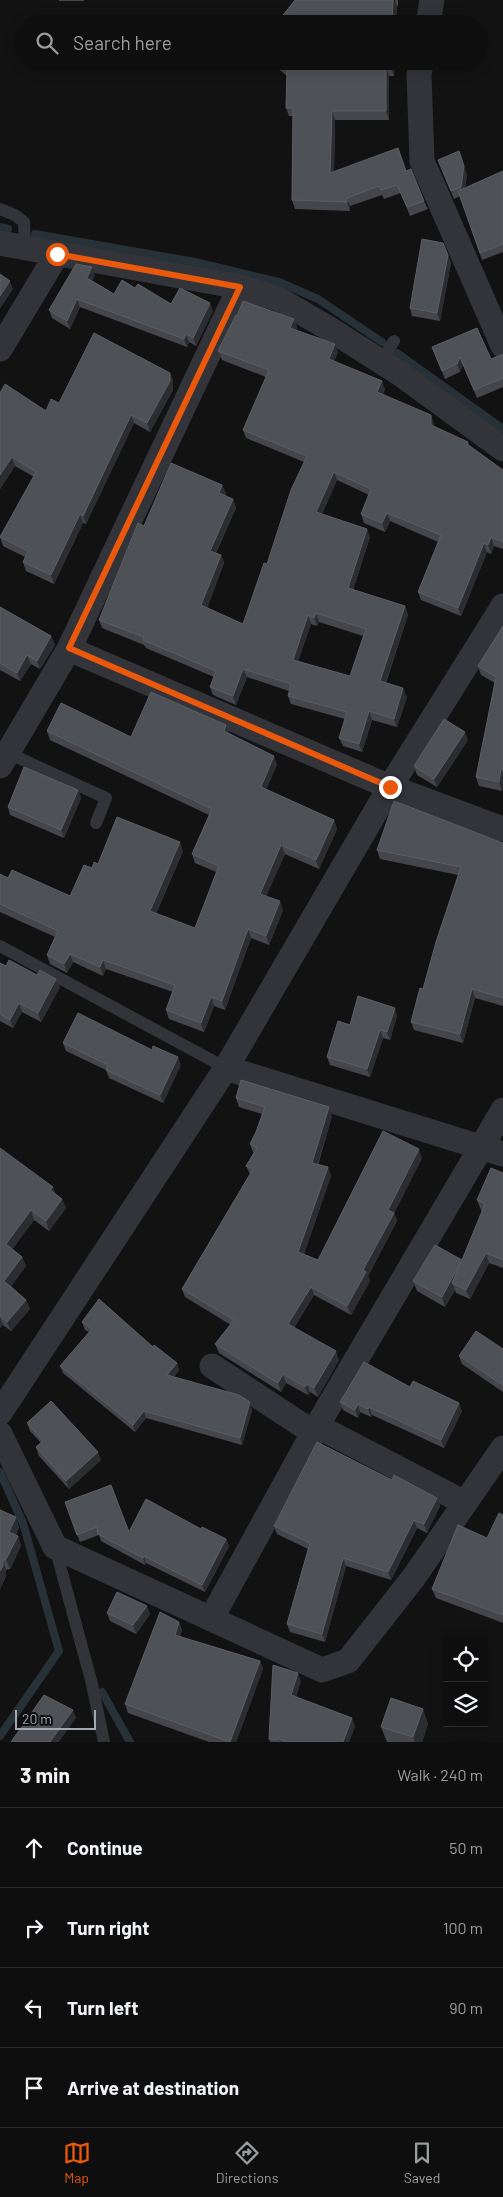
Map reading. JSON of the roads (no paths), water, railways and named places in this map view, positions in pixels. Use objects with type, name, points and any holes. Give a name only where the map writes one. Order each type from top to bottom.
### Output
[{"type":"street","points":[[430,15],[432,0]]},
{"type":"street","points":[[421,70],[422,161],[503,346]]},
{"type":"street","points":[[0,244],[240,287],[278,299],[381,361],[503,450]]},
{"type":"street","points":[[0,350],[57,254]]},
{"type":"street","points":[[4,759],[69,648],[240,287]]},
{"type":"street","points":[[0,1413],[226,1068],[390,787],[503,606]]},
{"type":"street","points":[[69,648],[390,787],[503,829]]},
{"type":"street","points":[[226,1068],[492,1150]]},
{"type":"street","points":[[211,1619],[315,1430],[492,1150],[503,1110]]},
{"type":"street","points":[[212,1366],[315,1430],[465,1504]]},
{"type":"street","points":[[0,1434],[55,1547],[322,1670],[348,1661],[414,1576],[503,1448]]},
{"type":"lane","points":[[0,209],[24,222],[25,248]]},
{"type":"lane","points":[[381,361],[394,341]]},
{"type":"lane","points":[[4,759],[106,798],[96,823]]},
{"type":"lane","points":[[0,946],[226,1068]]},
{"type":"lane","points":[[55,1547],[92,1684],[104,1742]]},
{"type":"waterway","points":[[0,227],[8,229]]},
{"type":"waterway","points":[[35,234],[195,262],[279,282],[318,299],[382,342]]},
{"type":"waterway","points":[[397,353],[503,429]]},
{"type":"waterway","points":[[0,1472],[23,1523],[59,1651],[0,1736]]},
{"type":"waterway","points":[[102,1692],[130,1742]]}]
